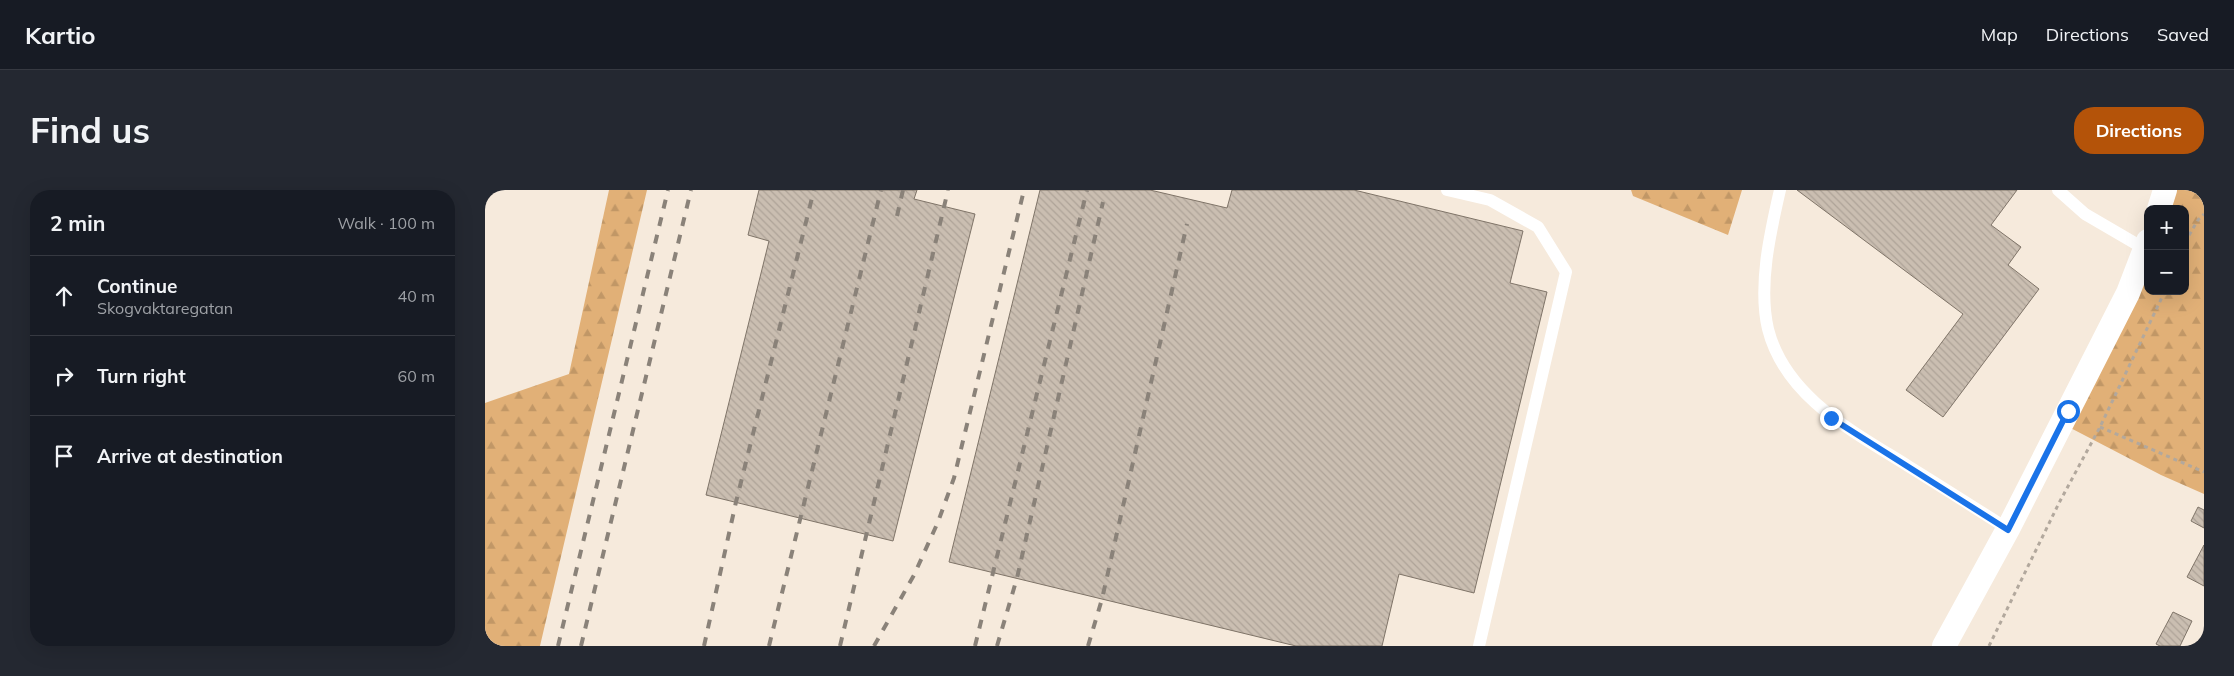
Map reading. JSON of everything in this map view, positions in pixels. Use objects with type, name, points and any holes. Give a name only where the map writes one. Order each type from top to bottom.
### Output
[{"type":"street","points":[[2160,205],[2165,190]]},
{"type":"street","points":[[1944,646],[2008,530],[2128,292],[2144,250]]},
{"type":"lane","points":[[1447,190],[1490,200],[1538,227],[1566,272],[1479,646]]},
{"type":"lane","points":[[1780,190],[1766,272],[1765,302],[1768,328],[1778,357],[1799,385],[1831,418],[2008,530]]},
{"type":"lane","points":[[2058,190],[2085,214],[2144,244]]},
{"type":"path","points":[[2189,236],[2204,214]]},
{"type":"path","points":[[1989,646],[2059,503],[2100,427],[2163,295]]},
{"type":"path","points":[[2100,427],[2204,472]]},
{"type":"green space","points":[[609,190],[647,190],[540,646],[485,646],[485,403],[569,374]]},
{"type":"green space","points":[[1631,190],[1742,190],[1728,235],[1633,196]]},
{"type":"green space","points":[[2166,190],[2204,190],[2204,494],[2161,475],[2059,422],[2144,238],[2144,295],[2189,295],[2189,205],[2159,205]]},
{"type":"building","points":[[759,190],[917,190],[914,199],[975,214],[893,541],[706,495],[769,241],[748,235]]},
{"type":"building","points":[[1040,190],[1150,190],[1227,208],[1232,190],[1354,190],[1523,231],[1510,283],[1547,292],[1474,593],[1399,574],[1382,646],[1296,646],[949,562]]},
{"type":"building","points":[[1797,190],[2017,190],[1991,225],[2021,247],[2008,265],[2039,289],[1943,417],[1906,390],[1963,314]]},
{"type":"building","points":[[2198,507],[2204,510],[2204,528],[2191,521]]},
{"type":"building","points":[[2204,545],[2204,586],[2187,577]]},
{"type":"building","points":[[2173,612],[2192,621],[2180,646],[2160,646],[2156,644]]},
{"type":"railway","points":[[558,646],[668,190]]},
{"type":"railway","points":[[581,646],[691,190]]},
{"type":"railway","points":[[704,646],[736,502],[814,190]]},
{"type":"railway","points":[[769,646],[881,190]]},
{"type":"railway","points":[[897,216],[903,190]]},
{"type":"railway","points":[[840,646],[948,190]]},
{"type":"railway","points":[[874,646],[914,575],[938,522],[954,478],[1024,190]]},
{"type":"railway","points":[[975,646],[1087,190]]},
{"type":"railway","points":[[997,646],[1017,578],[1103,202]]},
{"type":"railway","points":[[1088,646],[1102,599],[1187,224]]},
{"type":"route","points":[[1831,418],[2008,530],[2068,411]]}]
